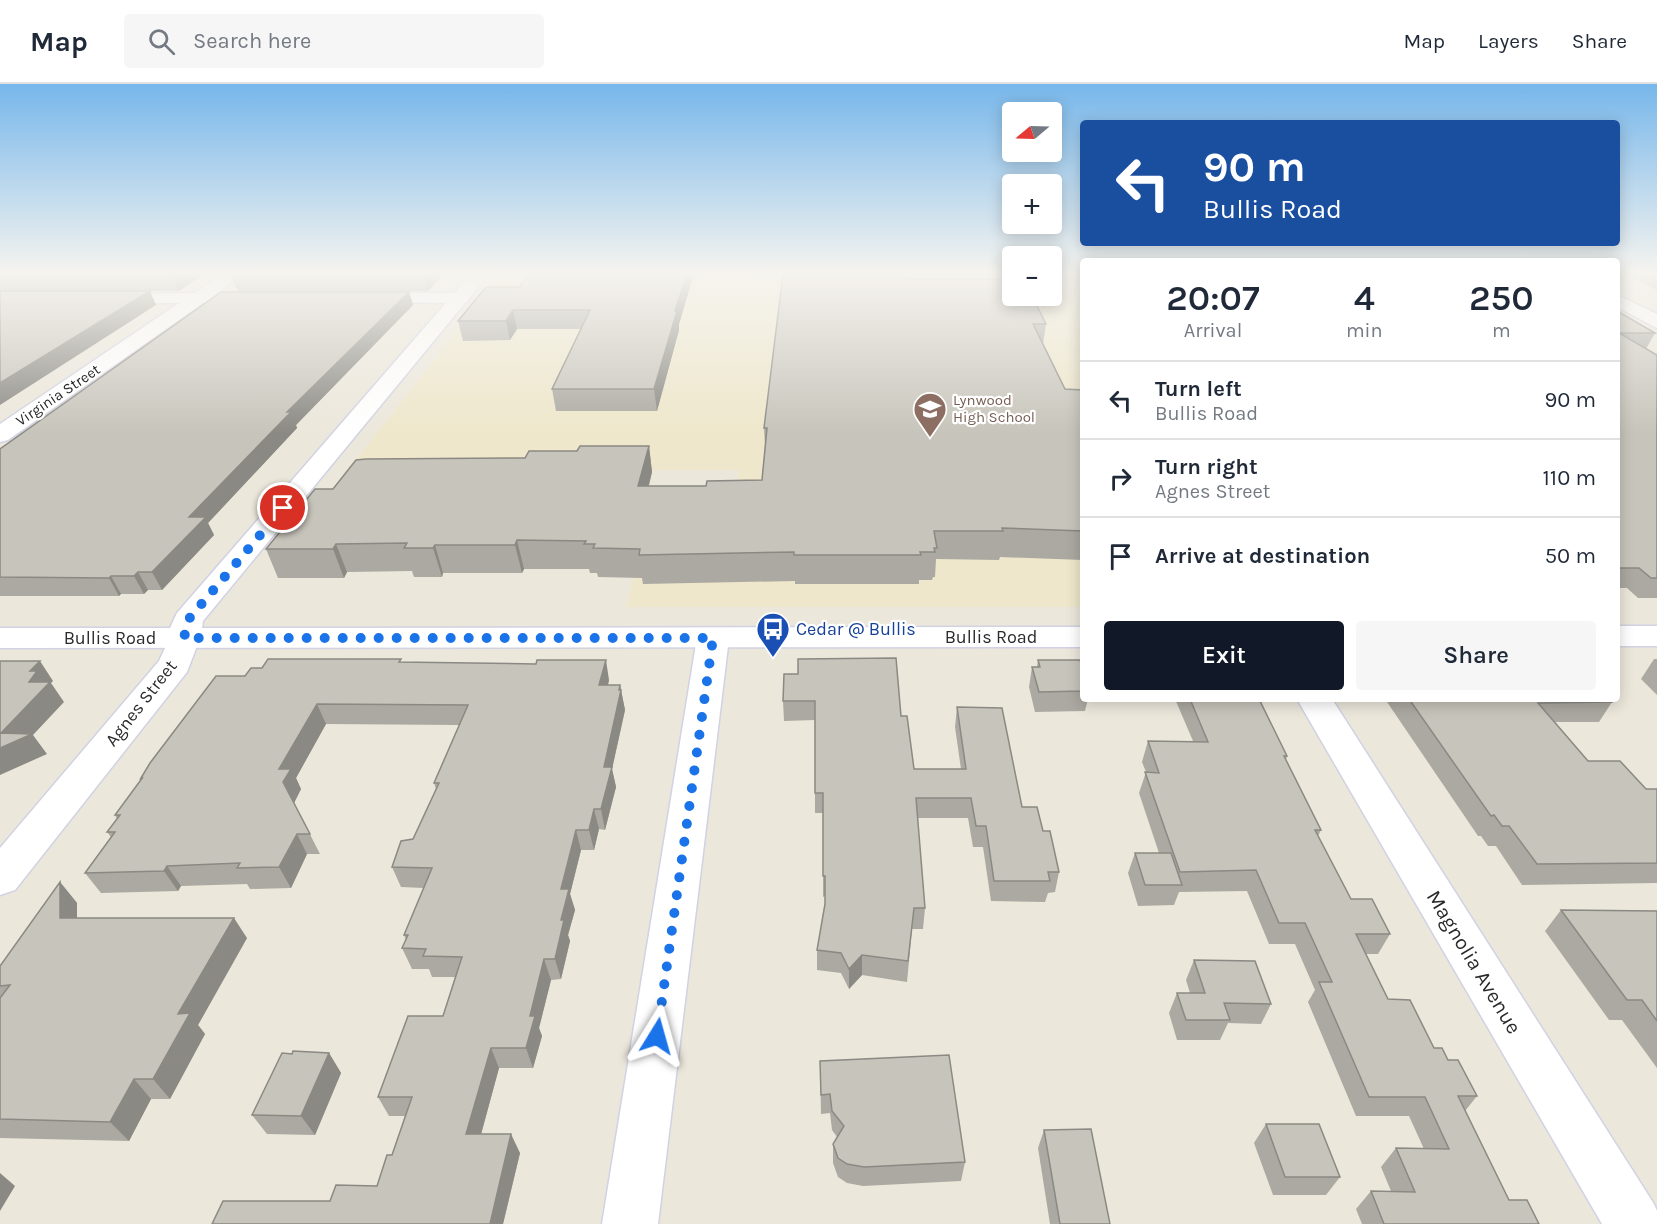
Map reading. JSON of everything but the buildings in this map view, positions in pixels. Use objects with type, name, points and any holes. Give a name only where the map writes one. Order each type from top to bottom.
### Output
[{"type":"street","name":"Virginia Street","points":[[0,435],[157,327]]},
{"type":"street","name":"Agnes Street","points":[[0,878],[175,664],[188,620],[436,327]]},
{"type":"street","points":[[1620,636],[1657,636]]},
{"type":"street","name":"Bullis Road","points":[[0,638],[1080,637]]},
{"type":"street","points":[[630,1224],[713,638]]},
{"type":"street","name":"Magnolia Avenue","points":[[1316,702],[1634,1224]]},
{"type":"shaded area","points":[[460,327],[1080,327],[1080,607],[626,607],[652,508],[734,508],[739,470],[348,470]]},
{"type":"place","name":"Lynwood High School","points":[[930,438]]},
{"type":"place","name":"Cedar @ Bullis","points":[[773,658]]},
{"type":"route","points":[[283,508],[188,620],[184,638],[713,638],[657,1036]]}]
